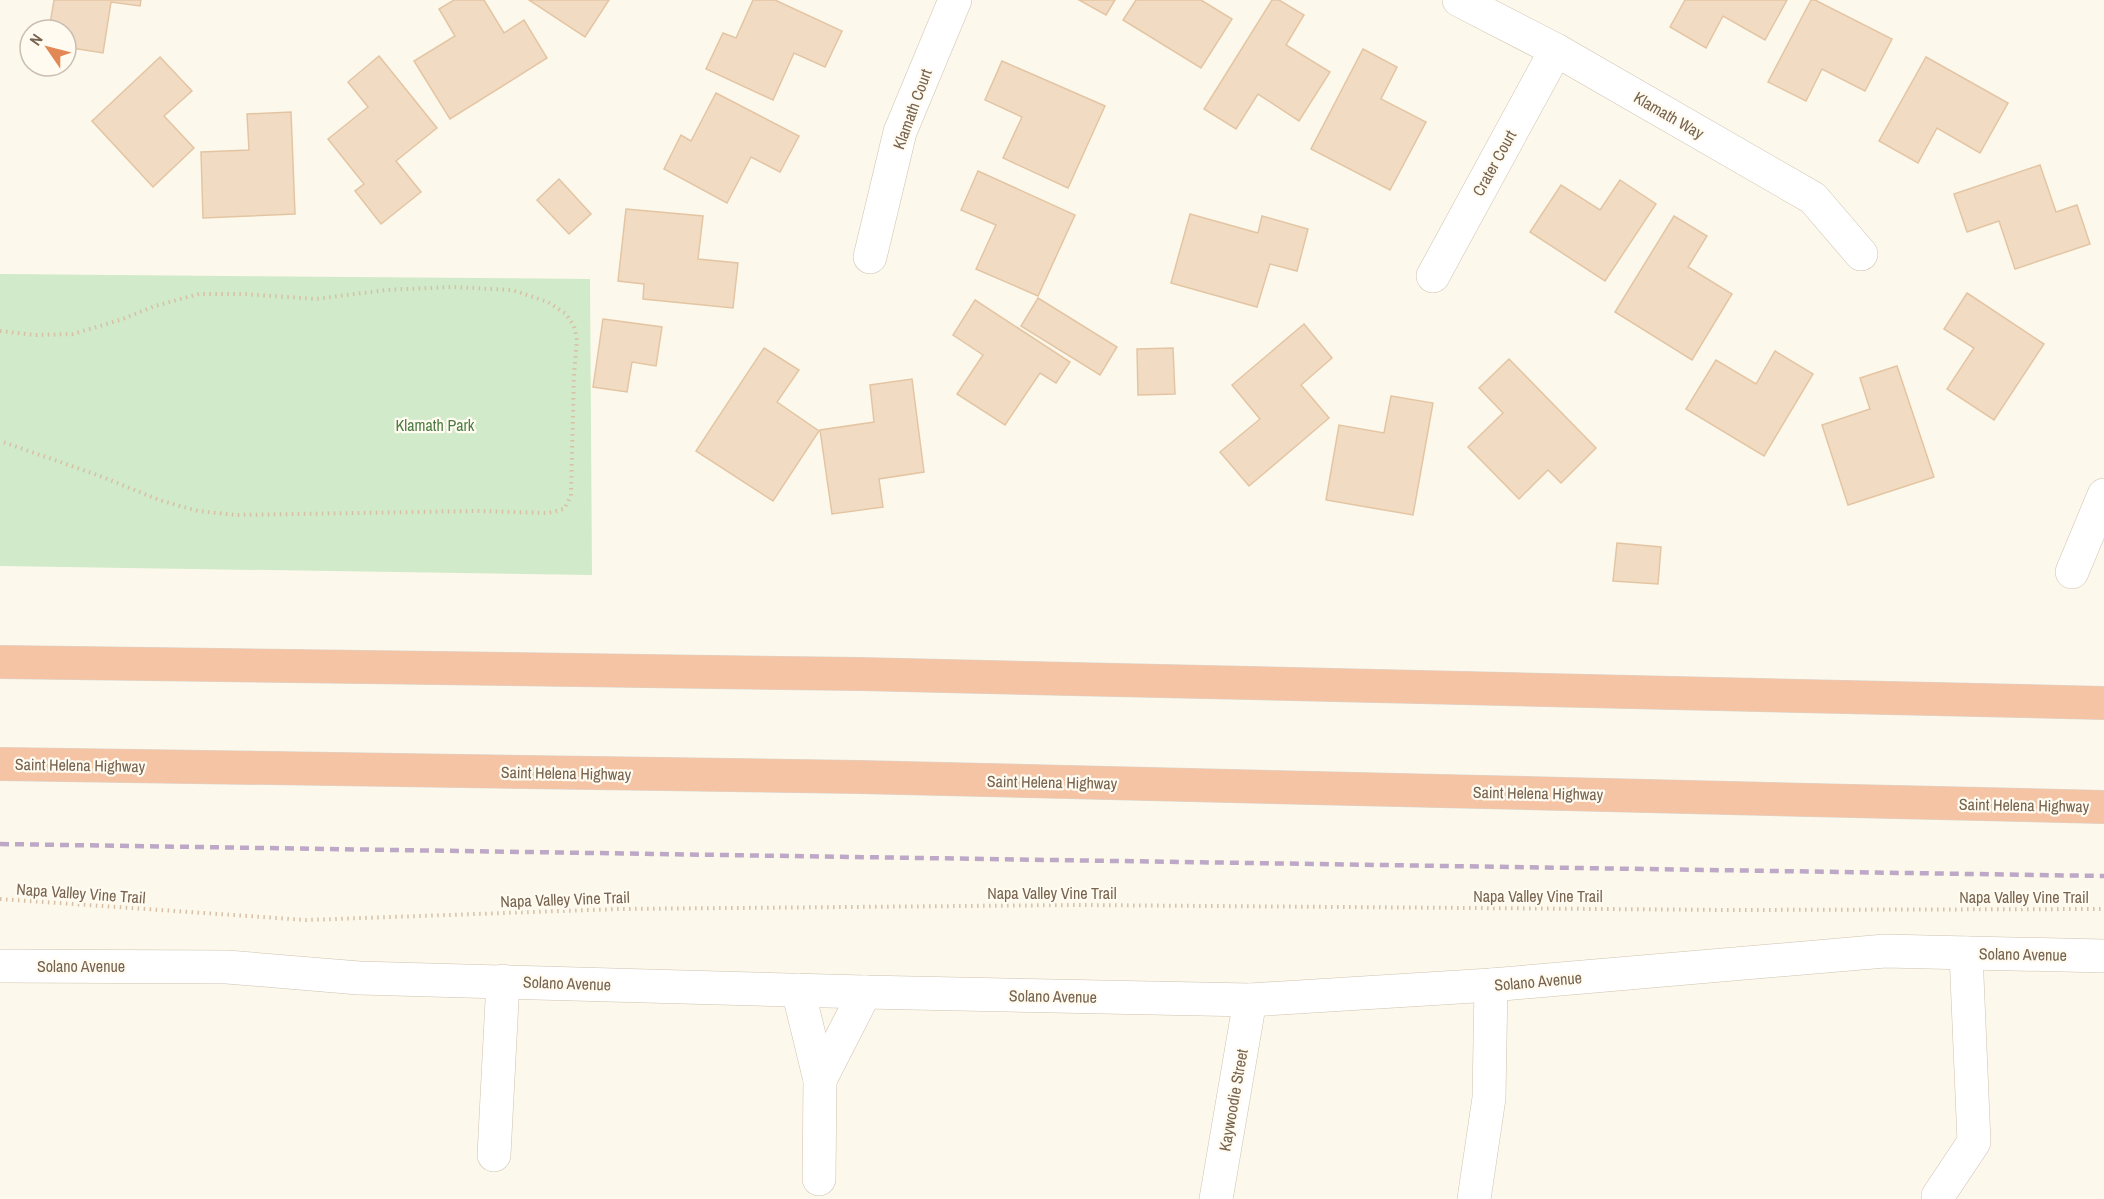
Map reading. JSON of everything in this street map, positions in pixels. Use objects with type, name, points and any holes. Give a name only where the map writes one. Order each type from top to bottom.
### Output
[{"type":"highway","points":[[0,662],[872,675],[2104,703]]},
{"type":"highway","name":"Saint Helena Highway","points":[[0,764],[847,777],[2104,807]]},
{"type":"street","name":"Klamath Court","points":[[870,257],[900,132],[955,0]]},
{"type":"street","name":"Klamath Way","points":[[1459,0],[1556,51],[1813,198],[1861,254]]},
{"type":"street","name":"Crater Court","points":[[1432,276],[1556,51]]},
{"type":"street","points":[[2072,572],[2104,495]]},
{"type":"street","name":"Solano Avenue","points":[[0,966],[227,967],[359,978],[1250,1000],[1491,985],[1885,951],[2104,956]]},
{"type":"street","points":[[1938,1196],[1974,1142],[1966,953]]},
{"type":"street","points":[[494,1155],[503,981]]},
{"type":"street","points":[[1473,1199],[1489,1098],[1491,985]]},
{"type":"street","points":[[798,990],[820,1080],[819,1179]]},
{"type":"street","points":[[820,1080],[865,992]]},
{"type":"street","name":"Kaywoodie Street","points":[[1216,1199],[1250,1000]]},
{"type":"path","points":[[0,332],[34,335],[73,334],[120,320],[155,306],[200,294],[242,294],[316,299],[386,290],[452,287],[512,290],[548,302],[566,314],[574,326],[577,340],[571,496],[564,508],[549,513],[477,511],[236,515],[198,511],[159,500],[100,476],[0,441]]},
{"type":"path","name":"Napa Valley Vine Trail","points":[[0,899],[306,920],[618,909],[1067,905],[1719,910],[2104,909]]},
{"type":"green space","name":"Klamath Park","points":[[0,274],[590,279],[592,575],[0,566]]},
{"type":"building","points":[[54,0],[141,0],[140,6],[111,2],[103,53],[78,49],[78,18],[51,18]]},
{"type":"building","points":[[454,0],[484,0],[504,33],[524,20],[547,58],[450,119],[414,61],[455,36],[439,9]]},
{"type":"building","points":[[529,0],[609,0],[585,37]]},
{"type":"building","points":[[753,0],[775,0],[842,31],[825,67],[794,53],[773,100],[706,69],[723,33],[736,38]]},
{"type":"building","points":[[1079,0],[1115,0],[1106,15]]},
{"type":"building","points":[[1136,0],[1201,0],[1232,19],[1201,68],[1123,20]]},
{"type":"building","points":[[1272,0],[1279,0],[1304,15],[1286,45],[1330,72],[1299,121],[1258,94],[1236,129],[1204,109]]},
{"type":"building","points":[[1685,0],[1787,0],[1765,40],[1723,16],[1706,48],[1670,27]]},
{"type":"building","points":[[1811,0],[1892,39],[1865,91],[1822,69],[1806,101],[1768,82]]},
{"type":"building","points":[[1363,49],[1397,67],[1381,99],[1426,122],[1390,190],[1311,149]]},
{"type":"building","points":[[379,56],[437,128],[396,161],[421,192],[381,224],[355,191],[364,184],[328,139],[368,107],[348,82]]},
{"type":"building","points":[[160,57],[192,91],[164,116],[194,148],[153,187],[92,121]]},
{"type":"building","points":[[1926,57],[2008,103],[1980,153],[1937,128],[1918,163],[1879,141]]},
{"type":"building","points":[[1002,61],[1105,106],[1068,188],[1003,158],[1022,117],[985,100]]},
{"type":"building","points":[[716,93],[799,136],[780,172],[751,157],[727,203],[664,169],[681,135],[691,141]]},
{"type":"building","points":[[291,112],[295,214],[203,218],[201,152],[249,150],[247,114]]},
{"type":"building","points":[[2040,165],[2056,212],[2077,205],[2090,244],[2015,269],[1999,221],[1967,232],[1954,194]]},
{"type":"building","points":[[978,171],[1075,215],[1038,296],[976,269],[996,225],[961,210]]},
{"type":"building","points":[[559,179],[591,214],[569,234],[537,200]]},
{"type":"building","points":[[1620,180],[1656,204],[1605,281],[1530,232],[1561,185],[1600,210]]},
{"type":"building","points":[[626,209],[703,216],[698,259],[738,263],[733,308],[643,299],[644,284],[618,281]]},
{"type":"building","points":[[1190,214],[1258,233],[1262,216],[1308,229],[1297,271],[1270,264],[1257,307],[1171,283]]},
{"type":"building","points":[[1674,216],[1707,236],[1688,267],[1732,294],[1692,360],[1615,312]]},
{"type":"building","points":[[1967,293],[2044,344],[1994,420],[1947,389],[1974,348],[1944,329]]},
{"type":"building","points":[[1038,298],[1117,347],[1100,375],[1021,326]]},
{"type":"building","points":[[975,300],[1070,362],[1056,383],[1040,373],[1005,425],[957,394],[983,355],[953,335]]},
{"type":"building","points":[[603,319],[662,327],[656,366],[632,362],[627,392],[593,387]]},
{"type":"building","points":[[1304,324],[1332,358],[1301,385],[1329,418],[1249,486],[1220,452],[1260,419],[1232,385]]},
{"type":"building","points":[[764,348],[799,370],[777,402],[819,431],[773,501],[696,451]]},
{"type":"building","points":[[1173,348],[1175,394],[1138,395],[1137,349]]},
{"type":"building","points":[[1775,351],[1813,374],[1764,456],[1686,409],[1716,360],[1756,384]]},
{"type":"building","points":[[1509,359],[1596,448],[1561,483],[1548,470],[1519,499],[1468,447],[1503,413],[1479,388]]},
{"type":"building","points":[[1897,366],[1934,477],[1848,505],[1822,425],[1870,409],[1860,378]]},
{"type":"building","points":[[912,379],[924,472],[879,479],[883,507],[832,514],[820,430],[874,422],[870,385]]},
{"type":"building","points":[[1391,396],[1433,403],[1413,515],[1326,500],[1339,425],[1384,433]]},
{"type":"building","points":[[1617,543],[1661,547],[1658,584],[1613,581]]},
{"type":"railway","points":[[0,844],[2104,876]]}]
